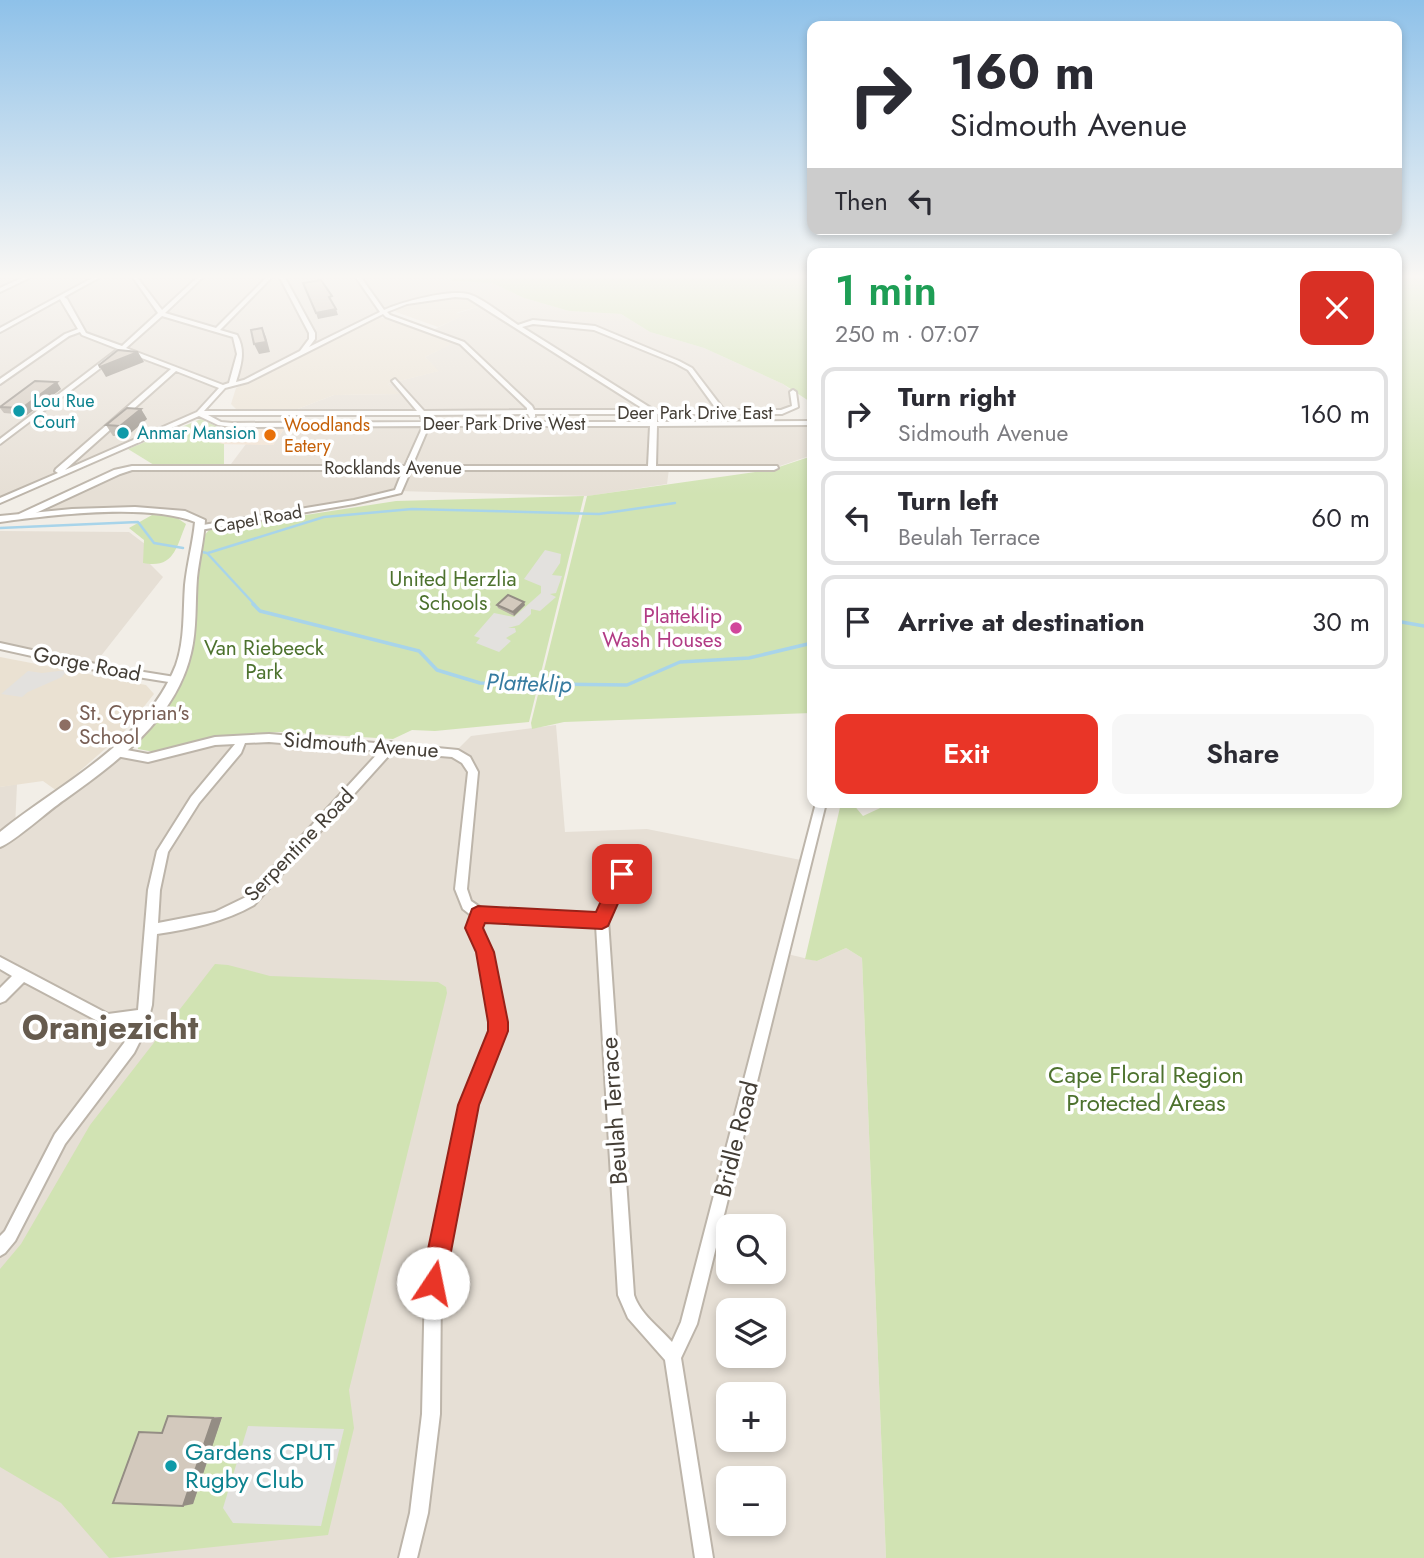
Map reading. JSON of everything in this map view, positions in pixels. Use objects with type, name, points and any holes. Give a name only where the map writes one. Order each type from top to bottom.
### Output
[{"type":"street","points":[[0,382],[47,349]]},
{"type":"street","points":[[0,442],[122,349],[223,387]]},
{"type":"street","points":[[232,383],[240,349]]},
{"type":"street","points":[[298,355],[304,349]]},
{"type":"street","points":[[0,501],[199,413],[223,387],[246,381],[310,349]]},
{"type":"street","points":[[468,349],[530,407],[533,424]]},
{"type":"street","points":[[554,349],[654,413],[652,468]]},
{"type":"street","points":[[645,349],[690,369],[722,412],[722,423]]},
{"type":"street","points":[[49,480],[174,370]]},
{"type":"street","points":[[395,381],[423,414],[427,424],[409,468]]},
{"type":"street","name":"Deer Park Drive East","points":[[199,413],[787,412],[796,404],[793,392]]},
{"type":"street","name":"Deer Park Drive West","points":[[199,413],[220,424],[807,423]]},
{"type":"street","points":[[220,424],[221,419],[229,414]]},
{"type":"street","points":[[75,457],[90,461]]},
{"type":"street","name":"Rocklands Avenue","points":[[22,516],[117,472],[132,468],[774,468]]},
{"type":"street","name":"Capel Road","points":[[0,520],[47,512],[158,512],[197,517],[200,520],[200,528],[354,502],[398,491],[409,468]]},
{"type":"street","points":[[0,841],[116,752],[159,705],[175,680],[186,648],[192,575],[200,528]]},
{"type":"street","name":"Gorge Road","points":[[0,646],[100,668],[175,680]]},
{"type":"street","points":[[0,1248],[10,1236],[60,1139],[129,1048],[144,1016],[154,890],[165,845],[195,800],[237,750],[242,739]]},
{"type":"street","name":"Sidmouth Avenue","points":[[116,752],[148,758],[206,743],[242,739],[391,746],[454,753],[466,760],[472,768],[461,889],[465,903],[478,915]]},
{"type":"street","name":"Serpentine Road","points":[[151,929],[186,924],[229,913],[250,901],[391,746]]},
{"type":"street","name":"Bridle Road","points":[[673,1357],[689,1324],[820,808]]},
{"type":"street","name":"Beulah Terrace","points":[[632,853],[602,920],[626,1295],[631,1311],[663,1340],[673,1357]]},
{"type":"street","points":[[408,1558],[419,1513],[431,1414],[433,1283],[469,1105],[498,1031],[485,952],[474,928],[478,915],[602,920]]},
{"type":"street","points":[[0,962],[107,1020],[144,1016]]},
{"type":"street","points":[[0,997],[22,975]]},
{"type":"street","points":[[673,1357],[704,1558]]},
{"type":"shaded area","points":[[0,349],[310,349],[246,381],[226,385],[199,413],[0,501]]},
{"type":"shaded area","points":[[316,349],[442,349],[425,357],[439,371],[388,384],[400,394],[334,395],[295,410],[237,410],[231,404],[236,388]]},
{"type":"shaded area","points":[[442,349],[706,349],[783,384],[793,392],[795,407],[782,412],[292,414],[295,410],[334,395],[399,394],[388,384],[438,371],[425,357]]},
{"type":"shaded area","points":[[807,423],[807,457],[780,466],[669,469],[667,484],[588,496],[398,491],[389,495],[200,528],[197,517],[146,512],[47,512],[22,516],[125,469],[228,468],[246,444],[273,445],[287,425]]},
{"type":"shaded area","points":[[232,425],[287,425],[273,445],[218,444]]},
{"type":"shaded area","points":[[0,531],[129,532],[158,554],[150,564],[163,577],[93,666],[0,646]]},
{"type":"shaded area","points":[[545,550],[561,554],[560,563],[552,575],[562,576],[556,593],[550,594],[556,597],[540,611],[531,609],[531,614],[519,625],[508,628],[515,628],[516,632],[506,638],[511,641],[499,652],[476,643],[480,638],[474,636],[494,613],[514,617],[541,593],[541,586],[524,579]]},
{"type":"shaded area","name":"St. Cyprian's School","points":[[0,657],[146,685],[154,694],[122,734],[57,791],[43,781],[0,787]]},
{"type":"shaded area","points":[[67,670],[62,677],[22,697],[1,694],[28,671],[42,673]]},
{"type":"shaded area","points":[[556,725],[565,832],[647,829],[806,861],[783,953],[817,961],[846,948],[862,958],[886,1558],[0,1558],[0,787],[17,784],[15,827],[116,752],[148,758],[242,739],[454,753],[471,736]]},
{"type":"shaded area","points":[[248,1426],[344,1429],[321,1526],[233,1523],[223,1508]]},
{"type":"green space","points":[[706,349],[807,349],[807,400],[783,384]]},
{"type":"green space","name":"Cape Floral Region Protected Areas","points":[[1402,349],[1424,349],[1424,1558],[886,1558],[862,958],[846,948],[817,961],[805,959],[840,808],[856,808],[863,816],[880,808],[1402,808]]},
{"type":"green space","points":[[201,419],[220,428],[230,429],[219,443],[224,444],[224,465],[154,465],[128,449]]},
{"type":"green space","points":[[807,458],[807,713],[564,722],[532,729],[531,723],[587,496],[770,470]]},
{"type":"green space","name":"Van Riebeeck Park","points":[[584,496],[529,722],[435,731],[412,730],[393,739],[281,732],[234,735],[154,752],[138,749],[138,739],[183,674],[190,656],[203,537],[209,530],[396,501]]},
{"type":"green space","points":[[152,515],[174,516],[186,524],[168,560],[153,564],[143,563],[144,540],[129,528]]},
{"type":"green space","points":[[215,964],[270,976],[438,982],[446,987],[447,993],[349,1390],[354,1428],[328,1535],[109,1558],[61,1503],[0,1467],[0,1269],[21,1244],[90,1125]]},
{"type":"building","points":[[118,350],[138,352],[100,367],[99,365]]},
{"type":"building","points":[[35,381],[57,382],[22,408],[0,407]]},
{"type":"building","points":[[127,408],[141,409],[120,426],[106,425]]},
{"type":"building","points":[[508,595],[524,602],[513,612],[497,605]]},
{"type":"building","name":"Gardens CPUT Rugby Club","points":[[168,1416],[213,1418],[183,1506],[113,1503],[139,1432],[162,1433]]},
{"type":"waterway","points":[[208,553],[324,517],[412,509],[599,514],[675,503]]},
{"type":"waterway","name":"Platteklip","points":[[0,528],[138,522],[154,543],[183,548]]},
{"type":"waterway","name":"Platteklip","points":[[202,552],[207,553],[255,605]]},
{"type":"waterway","name":"Platteklip","points":[[253,604],[260,611],[419,651],[437,670],[480,683],[627,685],[680,662],[749,658],[807,644]]},
{"type":"waterway","points":[[1402,622],[1424,626]]},
{"type":"place","name":"Lou Rue Court","points":[[19,411]]},
{"type":"place","name":"Anmar Mansion","points":[[123,433]]},
{"type":"place","name":"Woodlands Eatery","points":[[270,435]]},
{"type":"place","name":"Platteklip Wash Houses","points":[[736,628]]},
{"type":"place","name":"St. Cyprian's School","points":[[65,725]]},
{"type":"place","name":"Gardens CPUT Rugby Club","points":[[171,1466]]},
{"type":"district","name":"Oranjezicht","points":[[110,1027]]},
{"type":"route","points":[[433,1283],[469,1105],[498,1031],[485,952],[474,928],[478,915],[602,920],[622,874]]},
{"type":"park label","name":"United Herzlia Schools","points":[[453,591]]}]
